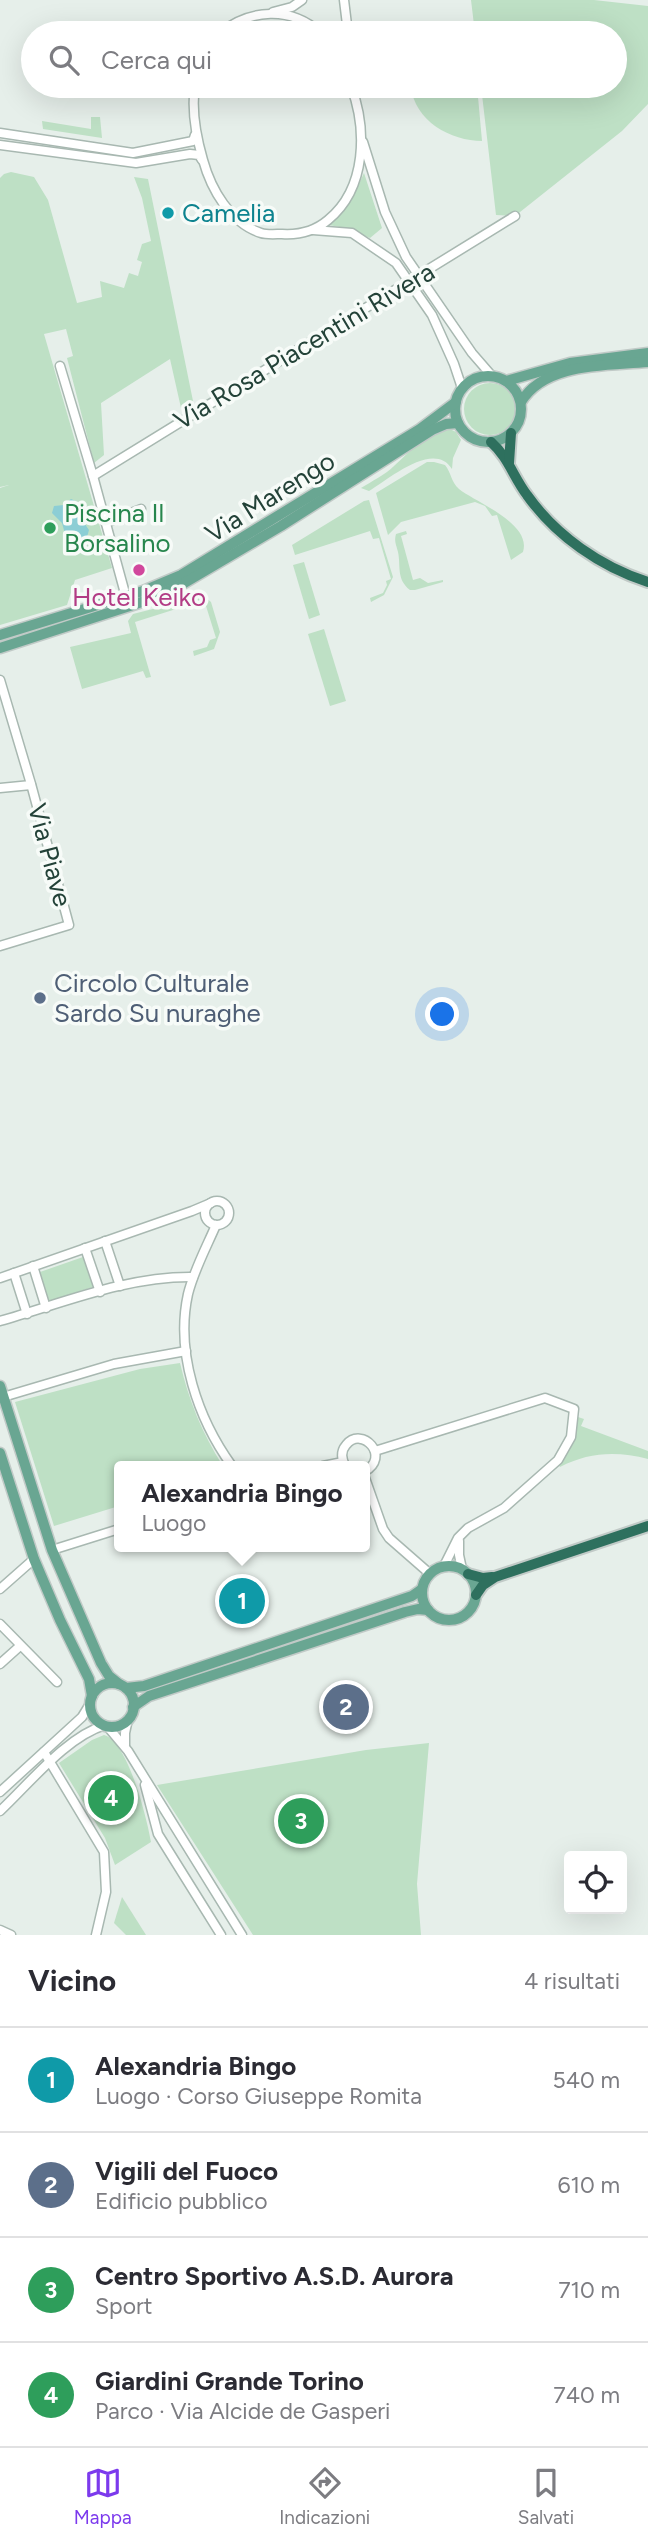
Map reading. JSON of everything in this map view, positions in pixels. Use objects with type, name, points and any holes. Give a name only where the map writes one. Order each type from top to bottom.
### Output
[{"type":"highway","points":[[509,463],[511,433]]},
{"type":"highway","points":[[491,442],[509,463],[534,505],[561,533],[605,564],[648,582]]},
{"type":"highway","points":[[465,1571],[483,1578],[495,1577],[648,1527]]},
{"type":"highway","points":[[476,1595],[483,1585],[495,1577]]},
{"type":"main road","points":[[506,381],[570,363],[648,353]]},
{"type":"main road","points":[[521,402],[535,385],[560,373],[648,362]]},
{"type":"main road","points":[[492,376],[506,381],[515,389],[521,402],[520,420],[511,433],[501,440],[491,442],[473,439],[458,424],[455,414],[456,402],[463,388],[474,379],[492,376]]},
{"type":"main road","name":"Via Marengo","points":[[0,635],[164,583],[201,564],[435,419],[456,402]]},
{"type":"main road","points":[[0,648],[139,603],[173,589],[281,526],[432,429],[458,424]]},
{"type":"main road","points":[[0,1386],[3,1404],[52,1550],[101,1663],[109,1676],[132,1695],[134,1707]]},
{"type":"main road","points":[[0,1452],[34,1559],[89,1679],[94,1717],[106,1725],[119,1725],[128,1719],[134,1707],[149,1696],[405,1612],[428,1610]]},
{"type":"main road","points":[[34,1559],[52,1550]]},
{"type":"main road","points":[[444,1566],[465,1571],[474,1582],[476,1595],[470,1609],[458,1618],[442,1619],[428,1610],[422,1600],[422,1589],[429,1573],[444,1566]]},
{"type":"main road","points":[[91,1700],[102,1686],[110,1683],[144,1686],[412,1596],[422,1589]]},
{"type":"street","points":[[239,21],[292,6],[302,0]]},
{"type":"street","points":[[344,0],[347,21]]},
{"type":"street","points":[[266,13],[301,21]]},
{"type":"street","points":[[194,98],[196,132],[203,162]]},
{"type":"street","points":[[356,98],[362,139],[385,212],[406,257],[472,352],[492,376]]},
{"type":"street","points":[[0,133],[134,153],[193,141],[196,132]]},
{"type":"street","points":[[313,230],[329,220],[345,200],[358,170],[362,139]]},
{"type":"street","points":[[0,145],[131,163],[199,155],[221,200],[239,220],[262,234],[292,234],[313,230],[352,233],[396,263],[432,315],[463,388]]},
{"type":"street","name":"Via Rosa Piacentini Rivera","points":[[93,476],[515,216]]},
{"type":"street","points":[[60,366],[126,597]]},
{"type":"street","points":[[106,523],[141,509]]},
{"type":"street","name":"Via Piave","points":[[0,680],[68,925],[0,946]]},
{"type":"street","name":"Via Piave","points":[[0,788],[31,785]]},
{"type":"street","points":[[0,1278],[211,1203],[221,1202],[228,1209],[227,1220],[216,1225],[193,1277],[185,1318],[186,1351],[205,1420],[229,1461]]},
{"type":"street","points":[[207,1219],[205,1210],[211,1203]]},
{"type":"street","points":[[186,1213],[199,1214],[216,1225]]},
{"type":"street","points":[[105,1241],[120,1286]]},
{"type":"street","points":[[85,1248],[100,1292]]},
{"type":"street","points":[[33,1266],[46,1308]]},
{"type":"street","points":[[14,1273],[27,1314]]},
{"type":"street","points":[[0,1321],[155,1278],[193,1277]]},
{"type":"street","points":[[3,1404],[114,1364],[186,1351]]},
{"type":"street","points":[[375,1451],[542,1399],[551,1399],[575,1411],[571,1437],[554,1464],[504,1508],[461,1535],[444,1566]]},
{"type":"street","points":[[344,1461],[342,1451],[348,1442],[369,1442],[375,1451],[375,1461],[370,1468]]},
{"type":"street","points":[[370,1490],[379,1520],[389,1538],[429,1573]]},
{"type":"street","points":[[52,1550],[114,1531]]},
{"type":"street","points":[[461,1535],[458,1555],[465,1571]]},
{"type":"street","points":[[0,1589],[34,1559]]},
{"type":"street","points":[[0,1624],[57,1682]]},
{"type":"street","points":[[0,1664],[20,1646]]},
{"type":"street","points":[[0,1792],[82,1717],[91,1700]]},
{"type":"street","points":[[128,1719],[124,1738],[128,1751]]},
{"type":"street","points":[[0,1811],[79,1738],[106,1725],[128,1751],[242,1935]]},
{"type":"street","points":[[44,1752],[104,1852],[106,1892],[96,1935]]},
{"type":"street","points":[[143,1775],[158,1834],[221,1935]]},
{"type":"street","points":[[0,1930],[10,1935]]},
{"type":"green space","points":[[471,0],[594,0],[648,6],[648,104],[622,131],[515,216],[496,215],[482,98],[627,98],[627,21],[474,21]]},
{"type":"green space","points":[[414,98],[478,98],[482,141],[447,133],[436,127],[419,109]]},
{"type":"green space","points":[[91,117],[100,117],[102,138],[43,129],[42,121],[91,129]]},
{"type":"green space","points":[[11,172],[34,177],[48,200],[77,303],[102,297],[100,281],[124,288],[129,273],[138,276],[142,262],[137,260],[142,244],[151,241],[142,198],[134,177],[148,179],[193,401],[181,408],[170,359],[101,403],[104,455],[94,463],[67,358],[73,356],[66,329],[44,334],[112,568],[75,580],[67,605],[0,625],[0,488],[9,485],[0,487],[0,178]]},
{"type":"green space","points":[[364,173],[382,228],[370,238],[350,229],[329,225],[351,201]]},
{"type":"green space","points":[[490,383],[509,390],[516,409],[509,428],[490,435],[471,428],[464,409],[471,390]]},
{"type":"green space","points":[[450,429],[456,432],[461,440],[453,458],[452,469],[444,461],[423,460],[399,471],[369,491],[361,488],[387,472],[426,438]]},
{"type":"green space","points":[[427,462],[445,465],[459,489],[500,514],[511,523],[519,532],[523,552],[511,560],[497,515],[492,516],[485,506],[475,502],[401,522],[388,535],[376,493]]},
{"type":"green space","points":[[369,500],[393,577],[384,595],[371,602],[370,598],[383,593],[386,581],[391,579],[379,538],[373,539],[370,531],[295,555],[292,545]]},
{"type":"green space","points":[[406,531],[407,534],[401,536],[413,580],[420,578],[428,583],[443,582],[415,590],[406,586],[401,577],[395,539],[396,534]]},
{"type":"green space","points":[[304,562],[320,615],[309,619],[293,565]]},
{"type":"green space","points":[[204,596],[211,602],[220,632],[214,649],[194,656],[193,651],[207,647],[210,640],[216,638],[206,606],[200,607],[195,603],[135,622],[151,677],[146,678],[143,671],[82,689],[70,647],[131,633],[128,621],[133,614]]},
{"type":"green space","points":[[324,629],[346,701],[330,706],[308,634]]},
{"type":"green space","points":[[83,1257],[93,1287],[49,1301],[40,1272]]},
{"type":"green space","points":[[180,1363],[197,1416],[220,1461],[114,1461],[114,1508],[54,1526],[15,1402],[140,1369]]},
{"type":"green space","points":[[578,1417],[584,1419],[581,1426],[648,1451],[648,1459],[603,1454],[582,1458],[560,1467],[558,1464],[573,1442]]},
{"type":"green space","points":[[104,1735],[113,1740],[128,1765],[141,1800],[151,1842],[115,1865],[105,1838],[59,1763]]},
{"type":"green space","points":[[429,1743],[417,1884],[421,1935],[253,1935],[157,1785],[366,1750]]},
{"type":"green space","points":[[122,1897],[146,1935],[126,1935],[114,1923]]},
{"type":"water","points":[[71,499],[80,503],[80,517],[89,530],[87,537],[82,540],[65,534],[62,523],[52,513],[54,506],[64,505]]},
{"type":"place","name":"Camelia","points":[[168,213]]},
{"type":"place","name":"Piscina Il Borsalino","points":[[50,528]]},
{"type":"place","name":"Hotel Keiko","points":[[139,570]]},
{"type":"place","name":"Circolo Culturale Sardo Su nuraghe","points":[[40,998]]},
{"type":"place","name":"Alexandria Bingo","points":[[242,1601]]},
{"type":"place","name":"Vigili del Fuoco","points":[[346,1707]]},
{"type":"place","name":"Giardini Grande Torino","points":[[111,1798]]},
{"type":"place","name":"Centro Sportivo A.S.D. Aurora","points":[[301,1821]]}]
